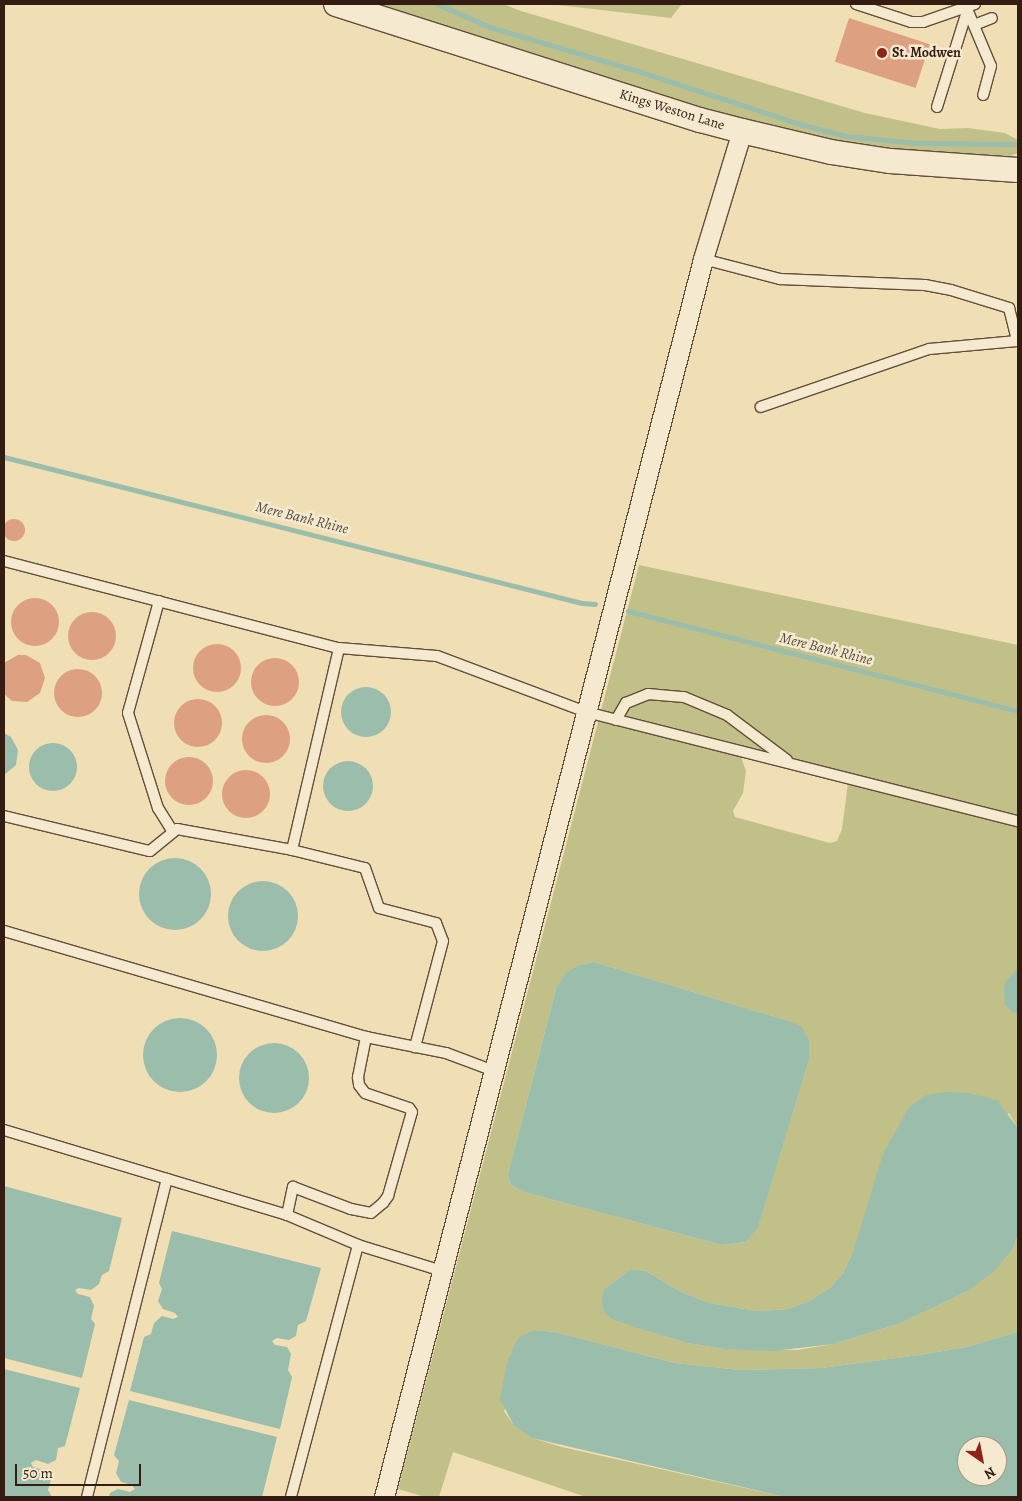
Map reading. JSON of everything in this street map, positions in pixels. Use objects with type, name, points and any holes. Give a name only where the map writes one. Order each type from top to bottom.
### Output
[{"type":"street","name":"Kings Weston Lane","points":[[336,4],[691,117],[742,131],[851,155],[890,161],[1018,170]]},
{"type":"street","points":[[387,1496],[442,1271],[703,259],[742,131]]},
{"type":"lane","points":[[856,4],[911,22],[923,22],[969,7]]},
{"type":"lane","points":[[969,7],[974,25],[991,66],[984,95]]},
{"type":"lane","points":[[937,107],[969,7]]},
{"type":"lane","points":[[974,25],[992,18]]},
{"type":"lane","points":[[703,259],[780,279],[926,285],[951,290],[1009,308],[1017,341],[929,349],[761,407]]},
{"type":"lane","points":[[4,561],[339,648],[436,656],[586,712],[1018,821]]},
{"type":"lane","points":[[159,601],[128,713],[158,808],[173,832]]},
{"type":"lane","points":[[292,850],[339,648]]},
{"type":"lane","points":[[616,720],[626,703],[648,694],[684,697],[727,715],[792,764]]},
{"type":"lane","points":[[4,816],[150,851],[177,829],[292,850],[365,868],[379,908],[436,923],[443,941],[415,1047]]},
{"type":"lane","points":[[4,930],[366,1037],[446,1053],[494,1071]]},
{"type":"lane","points":[[287,1215],[293,1187],[351,1209],[371,1213],[384,1203],[388,1196],[412,1112],[410,1108],[365,1092],[359,1085],[358,1077],[366,1037]]},
{"type":"lane","points":[[4,1130],[287,1215],[358,1245],[442,1271]]},
{"type":"lane","points":[[87,1497],[167,1179]]},
{"type":"lane","points":[[291,1497],[358,1245]]},
{"type":"shaded area","points":[[371,4],[503,4],[521,11],[865,113],[940,129],[968,128],[1005,133],[1018,140],[1018,153],[1005,158],[850,146],[753,126]]},
{"type":"shaded area","points":[[549,4],[682,4],[671,18]]},
{"type":"shaded area","points":[[639,565],[1018,645],[1018,1128],[1009,1113],[853,1252],[843,1273],[830,1288],[809,1301],[788,1309],[757,1311],[710,1303],[681,1292],[646,1271],[631,1269],[604,1289],[640,1329],[687,1343],[724,1349],[797,1350],[834,1344],[901,1323],[968,1291],[1012,1250],[1018,1235],[1018,1332],[966,1347],[919,1355],[821,1368],[740,1370],[675,1363],[555,1332],[535,1330],[504,1411],[514,1426],[532,1438],[562,1447],[785,1497],[586,1497],[453,1452],[439,1497],[425,1497],[398,1489]],"holes":[[[741,757],[848,783],[842,829],[837,841],[830,843],[735,817],[733,811],[743,793],[746,771]],[[594,962],[789,1021],[809,1060],[758,1226],[746,1242],[722,1245],[535,1195],[519,1190],[510,1184],[508,1174],[556,989],[579,965]]]},
{"type":"shaded area","points":[[361,687],[371,687],[384,694],[391,707],[391,717],[384,730],[371,737],[361,737],[352,733],[345,726],[341,717],[341,707],[345,698],[352,691]]},
{"type":"shaded area","points":[[4,733],[11,737],[18,750],[16,765],[4,775]]},
{"type":"shaded area","points":[[53,743],[62,745],[70,750],[75,758],[77,767],[75,776],[70,784],[62,789],[53,791],[44,789],[36,784],[31,776],[29,767],[31,758],[36,750],[44,745]]},
{"type":"shaded area","points":[[343,761],[353,761],[366,768],[373,781],[373,791],[366,804],[353,811],[343,811],[334,807],[327,800],[323,791],[323,781],[327,772],[334,765]]},
{"type":"shaded area","points":[[168,858],[182,858],[201,868],[211,887],[211,901],[201,920],[182,930],[168,930],[149,920],[139,901],[139,887],[149,868]]},
{"type":"shaded area","points":[[270,881],[283,887],[292,896],[296,902],[298,916],[296,930],[288,941],[277,949],[256,951],[249,949],[238,941],[230,930],[228,909],[230,902],[238,891],[249,883]]},
{"type":"shaded area","points":[[594,962],[789,1021],[802,1027],[809,1040],[809,1060],[758,1227],[746,1242],[722,1245],[535,1195],[519,1190],[510,1184],[508,1174],[556,989],[566,973],[579,965]]},
{"type":"shaded area","points":[[1018,968],[1018,1014],[1012,1012],[1005,1005],[1004,987],[1006,981]]},
{"type":"shaded area","points":[[180,1018],[194,1021],[206,1029],[214,1041],[217,1055],[214,1069],[206,1081],[194,1089],[180,1092],[166,1089],[154,1081],[146,1069],[143,1055],[146,1041],[154,1029],[166,1021]]},
{"type":"shaded area","points":[[274,1043],[287,1046],[299,1053],[306,1065],[309,1078],[306,1091],[299,1103],[287,1110],[274,1113],[261,1110],[249,1103],[242,1091],[239,1078],[242,1065],[249,1053],[261,1046]]},
{"type":"shaded area","points":[[947,1092],[968,1093],[997,1100],[1018,1128],[1018,1235],[1012,1250],[994,1271],[968,1291],[901,1323],[834,1344],[773,1351],[724,1349],[687,1343],[612,1319],[604,1312],[602,1302],[604,1289],[631,1269],[646,1271],[681,1292],[710,1303],[757,1311],[788,1309],[809,1301],[830,1288],[843,1273],[853,1252],[883,1154],[909,1107],[926,1095]]},
{"type":"shaded area","points":[[4,1186],[122,1218],[109,1271],[102,1275],[99,1284],[91,1290],[79,1288],[75,1290],[78,1294],[90,1297],[94,1306],[91,1319],[95,1324],[82,1378],[4,1358]]},
{"type":"shaded area","points":[[172,1231],[321,1268],[306,1321],[298,1325],[296,1336],[289,1340],[277,1338],[272,1341],[275,1345],[287,1347],[291,1354],[288,1370],[292,1377],[280,1429],[130,1391],[144,1337],[151,1334],[154,1323],[162,1316],[173,1319],[178,1317],[175,1313],[163,1309],[158,1301],[162,1289],[159,1283]]},
{"type":"shaded area","points":[[535,1330],[555,1332],[675,1363],[740,1370],[821,1368],[919,1355],[966,1347],[1018,1332],[1018,1497],[785,1497],[532,1438],[514,1426],[500,1399],[507,1363],[518,1338]]},
{"type":"shaded area","points":[[4,1369],[80,1388],[65,1446],[58,1448],[56,1460],[48,1464],[36,1460],[31,1463],[33,1467],[47,1471],[51,1479],[48,1490],[52,1497],[4,1497]]},
{"type":"shaded area","points":[[129,1400],[277,1437],[262,1497],[109,1497],[110,1493],[118,1489],[130,1492],[135,1489],[132,1485],[121,1482],[116,1473],[119,1461],[114,1455]]},
{"type":"building","name":"St. Modwen","points":[[849,18],[930,44],[916,88],[835,62]]},
{"type":"building","points":[[14,519],[22,522],[25,530],[22,538],[14,541],[6,538],[3,530],[6,522]]},
{"type":"building","points":[[35,598],[44,600],[52,605],[57,613],[59,622],[57,631],[52,639],[44,644],[35,646],[26,644],[18,639],[13,631],[11,622],[13,613],[18,605],[26,600]]},
{"type":"building","points":[[92,612],[101,614],[109,619],[114,627],[116,636],[114,645],[109,653],[101,658],[92,660],[83,658],[75,653],[70,645],[68,636],[70,627],[75,619],[83,614]]},
{"type":"building","points":[[217,644],[226,646],[234,651],[239,659],[241,668],[239,677],[234,685],[226,690],[217,692],[208,690],[200,685],[195,677],[193,668],[195,659],[200,651],[208,646]]},
{"type":"building","points":[[18,655],[26,655],[40,663],[45,678],[40,693],[27,702],[12,701],[4,694],[4,663]]},
{"type":"building","points":[[275,658],[284,660],[292,665],[297,673],[299,682],[297,691],[292,699],[284,704],[275,706],[266,704],[258,699],[253,691],[251,682],[253,673],[258,665],[266,660]]},
{"type":"building","points":[[78,669],[87,671],[95,676],[100,684],[102,693],[100,702],[95,710],[87,715],[78,717],[69,715],[61,710],[56,702],[54,693],[56,684],[61,676],[69,671]]},
{"type":"building","points":[[198,699],[207,701],[215,706],[220,714],[222,723],[220,732],[215,740],[207,745],[198,747],[189,745],[181,740],[176,732],[174,723],[176,714],[181,706],[189,701]]},
{"type":"building","points":[[266,715],[275,717],[283,722],[288,730],[290,739],[288,748],[283,756],[275,761],[266,763],[257,761],[249,756],[244,748],[242,739],[244,730],[249,722],[257,717]]},
{"type":"building","points":[[189,757],[198,759],[206,764],[211,772],[213,781],[211,790],[206,798],[198,803],[189,805],[180,803],[172,798],[167,790],[165,781],[167,772],[172,764],[180,759]]},
{"type":"building","points":[[246,770],[255,772],[263,777],[268,785],[270,794],[268,803],[263,811],[255,816],[246,818],[237,816],[229,811],[224,803],[222,794],[224,785],[229,777],[237,772]]},
{"type":"waterway","points":[[437,4],[490,27],[638,71],[803,125],[846,136],[917,143],[1014,144]]},
{"type":"waterway","name":"Mere Bank Rhine","points":[[4,457],[582,603],[595,604]]},
{"type":"waterway","name":"Mere Bank Rhine","points":[[628,611],[1018,711]]},
{"type":"place","name":"St. Modwen","points":[[882,53]]}]
